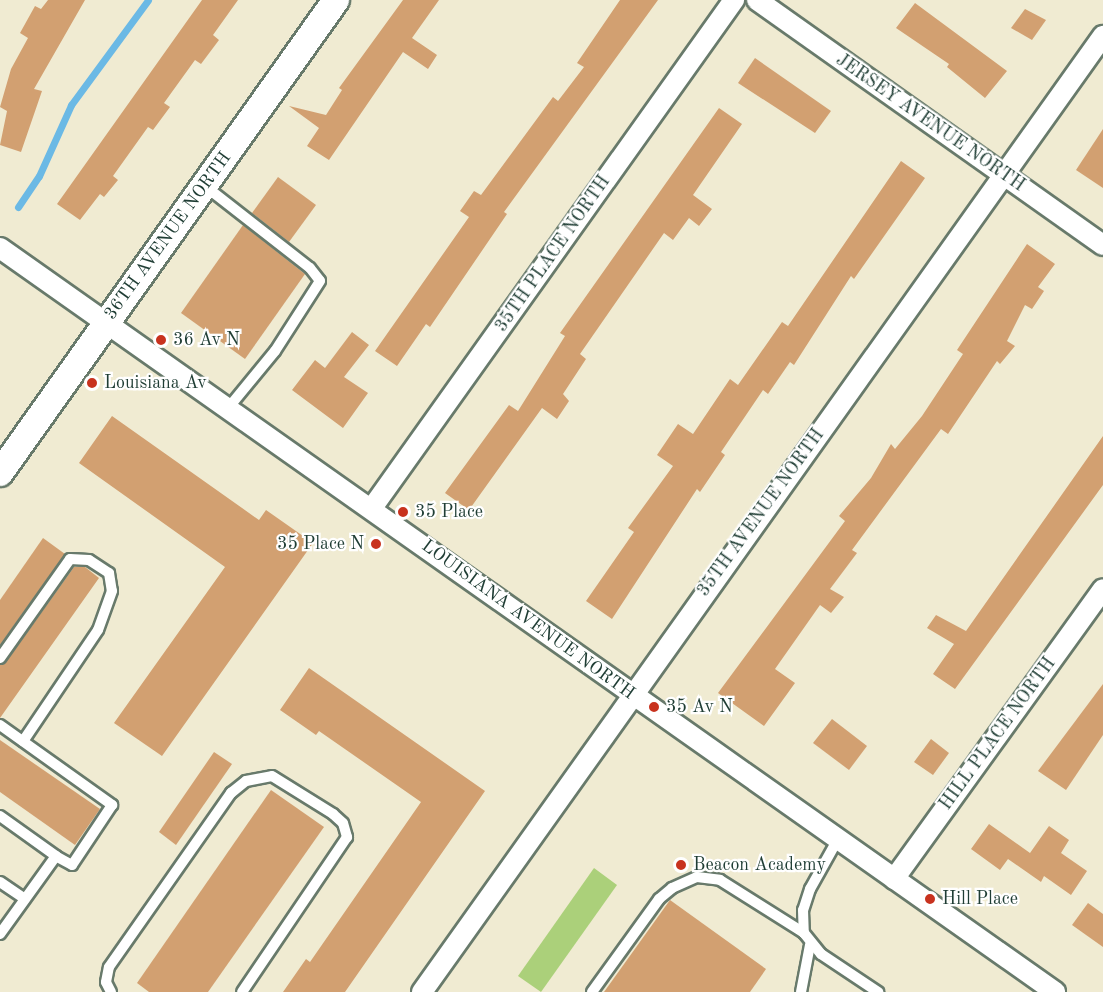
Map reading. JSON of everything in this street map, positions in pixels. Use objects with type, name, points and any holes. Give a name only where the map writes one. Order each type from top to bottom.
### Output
[{"type":"street","name":"36TH AVENUE NORTH","points":[[0,473],[336,0]]},
{"type":"street","name":"35TH PLACE NORTH","points":[[372,508],[734,0]]},
{"type":"street","name":"JERSEY AVENUE NORTH","points":[[757,0],[1103,245]]},
{"type":"street","name":"35TH AVENUE NORTH","points":[[422,992],[631,694],[1103,36]]},
{"type":"street","name":"LOUISIANA AVENUE NORTH","points":[[0,248],[229,407],[631,694],[1055,992]]},
{"type":"street","name":"HILL PLACE NORTH","points":[[894,879],[1103,590]]},
{"type":"lane","points":[[205,186],[310,268],[320,281],[275,351],[229,407]]},
{"type":"lane","points":[[0,658],[70,559],[89,560],[109,573],[112,591],[98,630],[23,741]]},
{"type":"lane","points":[[0,725],[112,805],[72,865],[0,816]]},
{"type":"lane","points":[[111,992],[106,982],[109,968],[231,793],[246,781],[272,776],[333,814],[343,823],[347,837],[242,992]]},
{"type":"lane","points":[[838,839],[810,889],[803,910],[804,933],[810,945],[878,992]]},
{"type":"lane","points":[[0,934],[56,856]]},
{"type":"lane","points":[[592,992],[659,899],[672,888],[697,877],[720,880],[804,933]]},
{"type":"lane","points":[[0,882],[25,899]]},
{"type":"lane","points":[[801,992],[810,945]]},
{"type":"green space","points":[[594,868],[617,885],[541,992],[518,976]]},
{"type":"building","points":[[48,0],[85,0],[34,89],[42,91],[21,152],[0,145],[7,111],[0,107],[11,69],[28,38],[20,33],[35,6],[41,9]]},
{"type":"building","points":[[202,0],[238,0],[213,35],[219,40],[201,64],[195,60],[164,103],[170,107],[153,130],[148,127],[113,176],[118,180],[104,197],[100,194],[80,220],[57,204]]},
{"type":"building","points":[[403,0],[439,0],[412,38],[437,55],[428,69],[403,52],[329,160],[307,146],[319,128],[289,106],[326,115],[342,90],[339,88]]},
{"type":"building","points":[[620,0],[658,0],[504,212],[507,214],[430,327],[426,324],[397,366],[375,351],[469,217],[460,211],[474,191],[481,195],[553,97],[558,101],[584,67],[577,63]]},
{"type":"building","points":[[915,3],[1007,71],[985,98],[947,67],[949,64],[896,28]]},
{"type":"building","points":[[1025,9],[1046,20],[1032,40],[1011,28]]},
{"type":"building","points":[[755,58],[831,111],[815,133],[738,83]]},
{"type":"building","points":[[719,108],[742,124],[693,195],[712,209],[699,226],[689,218],[673,240],[664,233],[580,354],[586,359],[563,394],[569,401],[557,419],[542,408],[469,510],[445,493],[509,405],[518,411],[565,336],[560,333]]},
{"type":"building","points":[[1103,129],[1103,188],[1076,170]]},
{"type":"building","points":[[901,161],[925,178],[854,279],[851,276],[794,365],[790,362],[768,394],[763,390],[721,452],[725,455],[700,492],[697,489],[612,619],[586,601],[634,532],[628,528],[673,466],[657,455],[678,424],[693,434],[730,379],[738,385],[782,322],[788,326]]},
{"type":"building","points":[[278,177],[316,205],[289,242],[252,213]]},
{"type":"building","points":[[243,225],[305,274],[245,359],[181,313]]},
{"type":"building","points":[[1027,244],[1055,264],[1038,287],[1044,291],[1032,309],[1025,305],[1007,341],[1015,346],[1000,364],[997,361],[948,434],[941,429],[852,550],[857,553],[830,589],[844,597],[831,613],[820,605],[775,669],[795,683],[764,726],[718,693],[845,521],[839,516],[871,478],[891,444],[895,449],[922,416],[963,354],[957,350]]},
{"type":"building","points":[[352,332],[369,345],[344,377],[368,393],[343,428],[292,390],[315,360],[325,368]]},
{"type":"building","points":[[112,416],[259,520],[266,510],[313,543],[162,756],[114,723],[225,567],[79,463]]},
{"type":"building","points":[[1103,436],[1103,485],[955,689],[933,674],[954,644],[927,628],[936,615],[966,631]]},
{"type":"building","points":[[43,538],[65,554],[0,645],[0,600]]},
{"type":"building","points":[[74,567],[85,567],[99,578],[0,718],[0,665],[6,662]]},
{"type":"building","points":[[309,668],[485,791],[345,992],[283,992],[306,959],[310,962],[421,802],[319,731],[316,735],[280,710]]},
{"type":"building","points":[[1103,684],[1103,735],[1066,790],[1038,771]]},
{"type":"building","points":[[832,719],[867,746],[849,770],[813,743]]},
{"type":"building","points":[[931,739],[949,753],[933,775],[914,762]]},
{"type":"building","points":[[0,740],[100,809],[75,845],[0,792]]},
{"type":"building","points":[[214,752],[232,764],[176,845],[159,832]]},
{"type":"building","points":[[271,790],[324,827],[208,992],[149,992],[137,983]]},
{"type":"building","points":[[989,824],[1030,853],[1049,826],[1069,840],[1061,853],[1087,871],[1071,895],[1044,876],[1041,882],[1008,859],[1000,870],[971,849]]},
{"type":"building","points":[[670,900],[766,969],[750,992],[604,992]]},
{"type":"building","points":[[1088,903],[1103,914],[1103,947],[1072,925]]},
{"type":"waterway","points":[[18,207],[39,176],[71,105],[148,0]]},
{"type":"place","name":"36 Av N","points":[[161,340]]},
{"type":"place","name":"Louisiana Av","points":[[92,383]]},
{"type":"place","name":"35 Place","points":[[403,512]]},
{"type":"place","name":"35 Place N","points":[[376,544]]},
{"type":"place","name":"35 Av N","points":[[654,707]]},
{"type":"place","name":"Beacon Academy","points":[[681,865]]},
{"type":"place","name":"Hill Place","points":[[930,899]]}]
